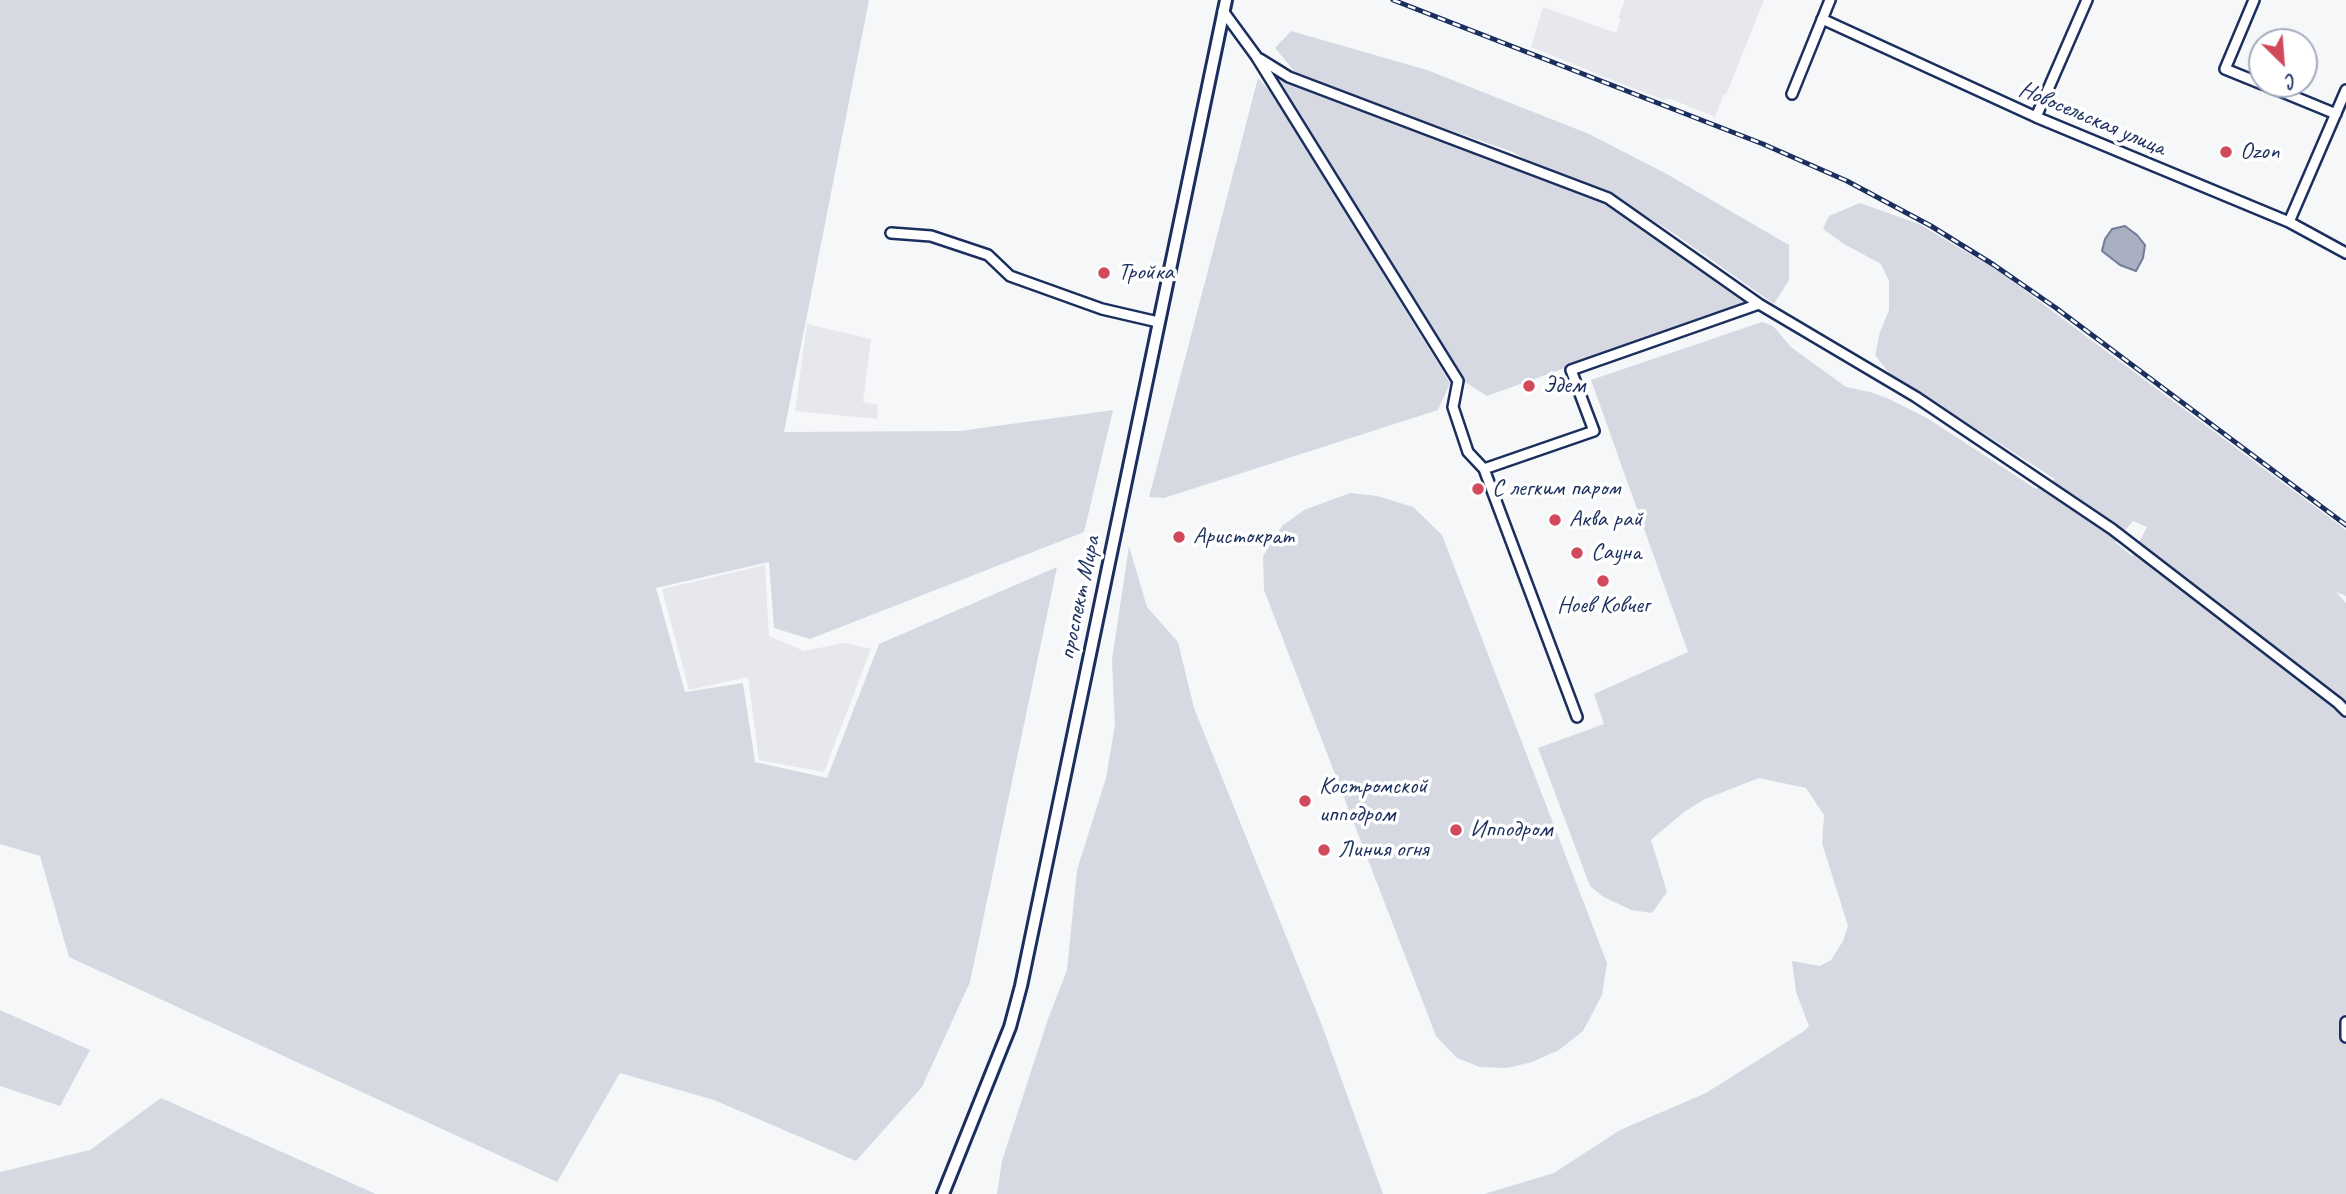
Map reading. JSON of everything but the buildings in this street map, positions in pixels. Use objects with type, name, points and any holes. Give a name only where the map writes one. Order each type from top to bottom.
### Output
[{"type":"main road","name":"проспект Мира","points":[[943,1194],[1010,1027],[1021,986],[1225,6]]},
{"type":"street","points":[[1792,94],[1830,0]]},
{"type":"street","points":[[2248,78],[2225,69],[2254,0]]},
{"type":"street","points":[[2036,117],[2083,1]]},
{"type":"street","points":[[1225,6],[1458,381],[1453,407],[1468,452],[1484,469],[1577,717]]},
{"type":"street","name":"Новосельская улица","points":[[1822,19],[2036,117],[2289,222],[2346,253]]},
{"type":"street","points":[[1256,56],[1289,77],[1608,198],[1759,304],[1916,397],[2112,528],[2346,711]]},
{"type":"street","points":[[2289,222],[2346,90]]},
{"type":"street","points":[[2297,98],[2336,114]]},
{"type":"street","points":[[891,233],[931,236],[988,255],[1010,276],[1102,309],[1158,322]]},
{"type":"street","points":[[1484,469],[1594,431],[1571,370],[1759,304]]},
{"type":"street","points":[[2346,1022],[2346,1037]]},
{"type":"shaded area","points":[[0,0],[869,0],[784,432],[960,431],[1113,410],[1084,532],[810,639],[774,628],[769,562],[656,588],[685,692],[743,683],[755,762],[827,778],[879,644],[1057,567],[970,982],[922,1087],[856,1161],[714,1100],[620,1073],[557,1182],[69,957],[40,856],[0,844]]},
{"type":"shaded area","points":[[1625,0],[1764,0],[1715,117],[1671,99],[1664,100],[1627,86],[1531,47],[1543,7],[1616,33]]},
{"type":"shaded area","points":[[1291,31],[1427,70],[1589,134],[1665,173],[1789,245],[1789,280],[1774,304],[1676,235],[1608,192],[1540,168],[1513,152],[1300,78],[1275,48]]},
{"type":"shaded area","points":[[1271,73],[1607,202],[1752,301],[1487,396],[1462,380]]},
{"type":"shaded area","points":[[1258,78],[1273,95],[1450,383],[1438,410],[1164,498],[1149,497]]},
{"type":"shaded area","points":[[1860,203],[1919,224],[2000,272],[2346,530],[2346,596],[2336,592],[2346,603],[2346,1194],[1484,1194],[1554,1173],[1620,1130],[1706,1093],[1804,1031],[1809,1026],[1796,992],[1792,961],[1820,966],[1831,960],[1843,941],[1848,926],[1822,843],[1824,815],[1806,788],[1759,778],[1705,799],[1684,812],[1651,840],[1667,892],[1652,913],[1631,910],[1602,896],[1590,886],[1538,748],[1604,724],[1594,694],[1688,652],[1591,380],[1762,322],[1773,326],[1791,347],[1846,387],[1889,399],[1927,418],[2036,489],[2055,479],[1889,373],[1875,355],[1889,310],[1889,281],[1881,264],[1823,229],[1829,216]],"holes":[[[2133,521],[2147,527],[2132,556],[2115,542]]]},
{"type":"shaded area","points":[[807,324],[871,339],[863,402],[878,405],[877,419],[795,411]]},
{"type":"shaded area","name":"Ипподром","points":[[1350,493],[1377,496],[1413,507],[1442,535],[1607,963],[1602,995],[1583,1031],[1559,1050],[1532,1062],[1507,1068],[1480,1067],[1457,1058],[1436,1036],[1264,590],[1263,556],[1282,526],[1304,510]]},
{"type":"shaded area","points":[[1129,546],[1147,607],[1178,642],[1194,708],[1321,1023],[1383,1194],[997,1194],[1002,1161],[1048,1019],[1067,970],[1077,870],[1106,778],[1115,725],[1112,660]]},
{"type":"shaded area","points":[[765,565],[769,636],[804,651],[844,643],[871,649],[824,772],[759,760],[748,677],[689,690],[662,589]]},
{"type":"shaded area","points":[[0,1010],[90,1050],[60,1106],[0,1086]]},
{"type":"shaded area","points":[[161,1098],[376,1194],[0,1194],[0,1172],[90,1150]]},
{"type":"water","points":[[2125,226],[2145,245],[2143,258],[2136,271],[2120,265],[2102,251],[2105,239],[2112,229]]},
{"type":"railway","points":[[1393,0],[1763,144],[1847,181],[1931,226],[2056,308],[2346,525]]},
{"type":"place","name":"Ozon","points":[[2226,152]]},
{"type":"place","name":"Тройка","points":[[1104,273]]},
{"type":"place","name":"Эдем","points":[[1529,386]]},
{"type":"place","name":"С легким паром","points":[[1478,489]]},
{"type":"place","name":"Аква рай","points":[[1555,520]]},
{"type":"place","name":"Аристократ","points":[[1179,537]]},
{"type":"place","name":"Сауна","points":[[1577,553]]},
{"type":"place","name":"Ноев Ковчег","points":[[1603,581]]},
{"type":"place","name":"Костромской ипподром","points":[[1305,801]]},
{"type":"place","name":"Ипподром","points":[[1456,830]]},
{"type":"place","name":"Линия огня","points":[[1324,850]]}]
